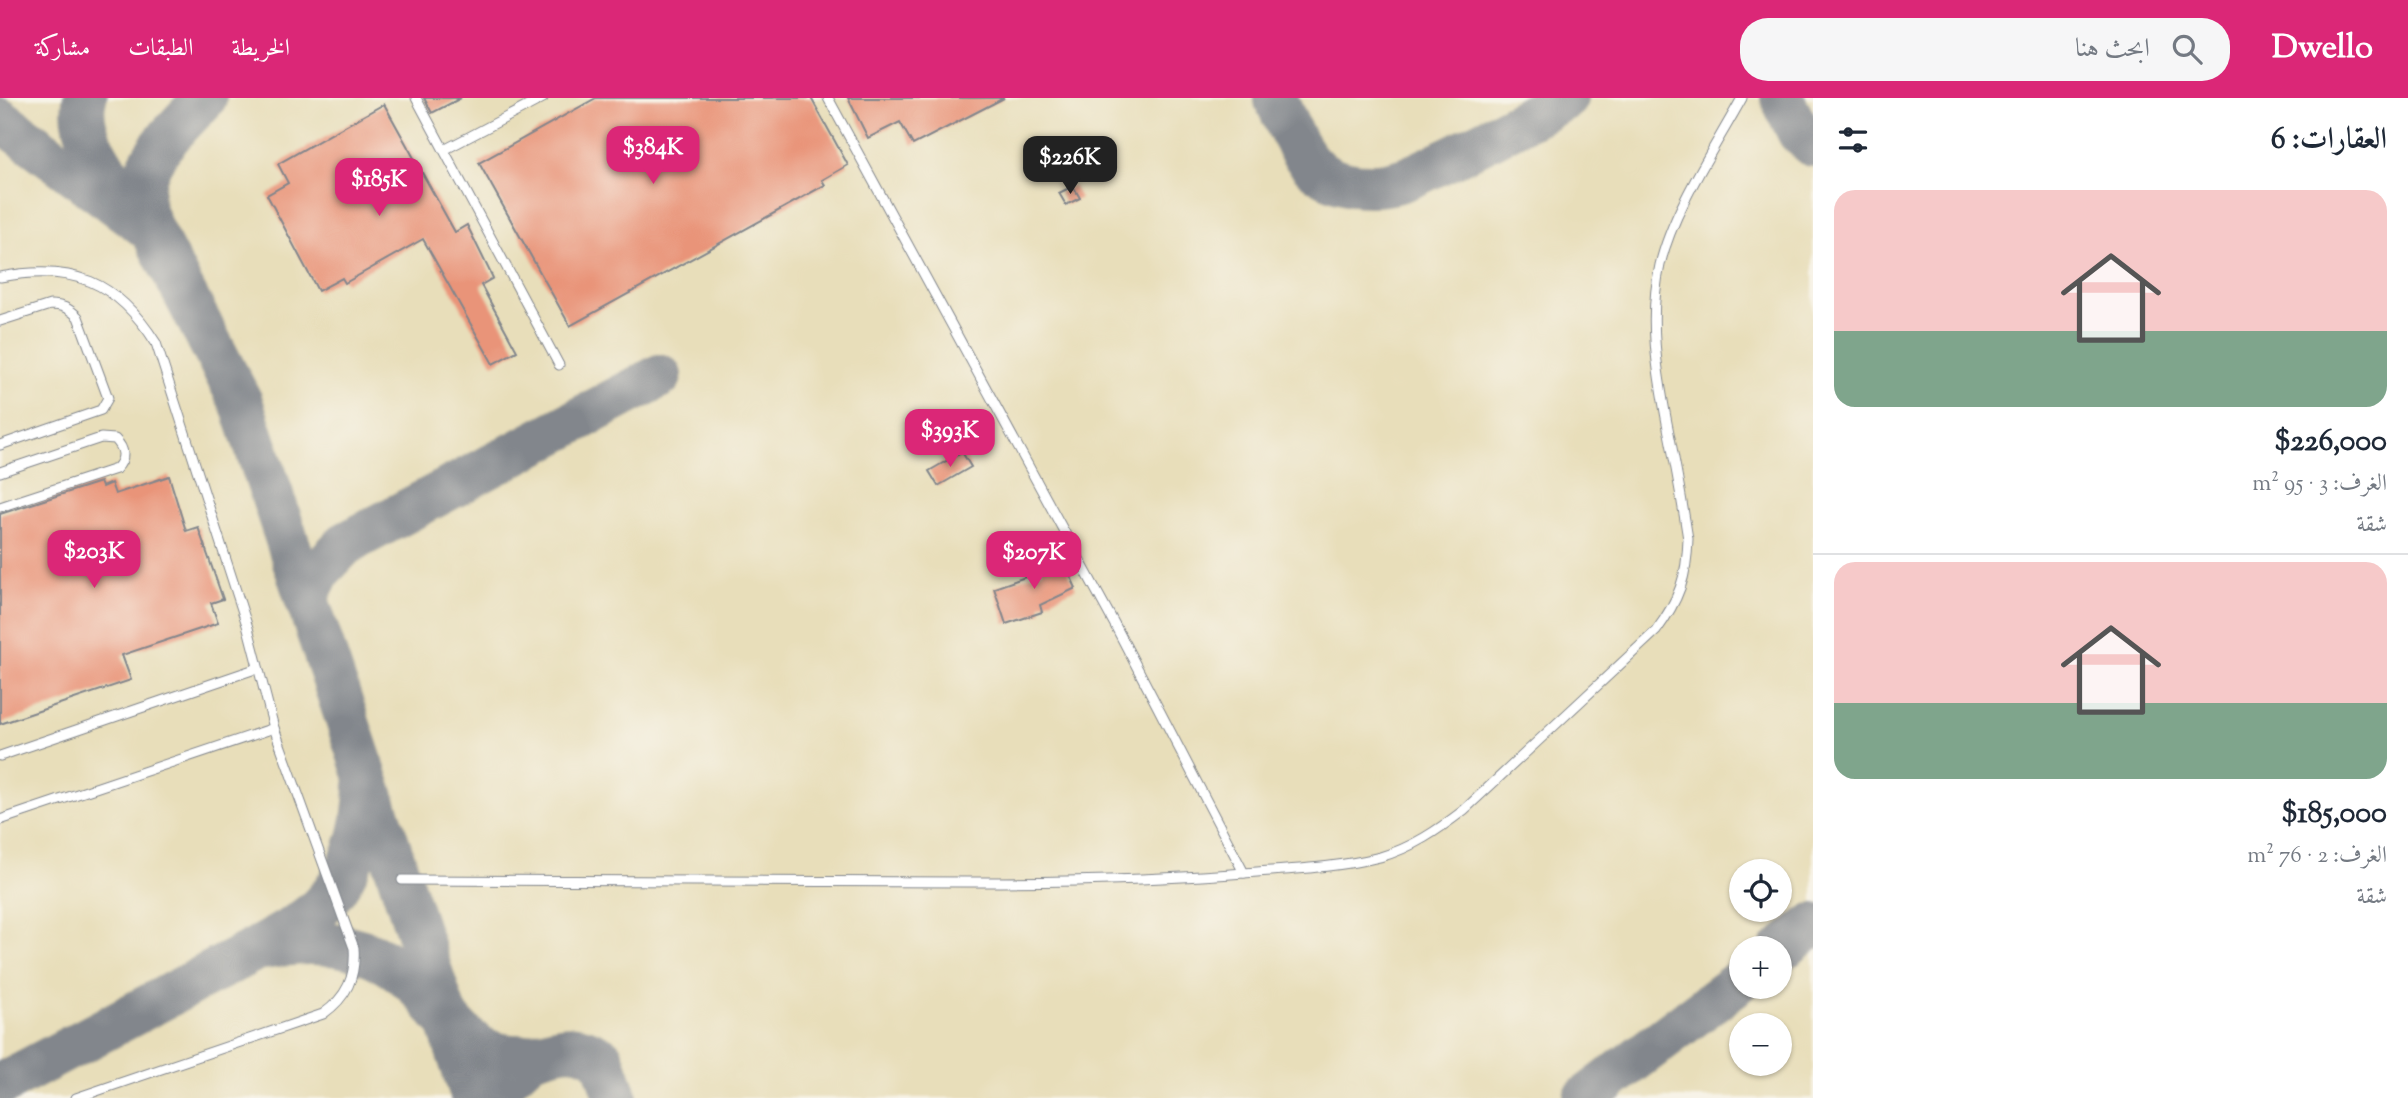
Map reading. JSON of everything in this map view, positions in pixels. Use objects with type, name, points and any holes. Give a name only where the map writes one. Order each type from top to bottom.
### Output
[{"type":"lane","points":[[416,98],[559,365]]},
{"type":"lane","points":[[444,150],[543,98]]},
{"type":"lane","points":[[828,98],[1115,625],[1244,873]]},
{"type":"lane","points":[[402,880],[1084,881],[1244,873],[1348,863],[1381,856],[1438,830],[1465,810],[1646,640],[1671,610],[1681,588],[1687,564],[1688,539],[1657,365],[1653,331],[1655,297],[1671,231],[1742,98]]},
{"type":"lane","points":[[0,277],[62,272],[85,279],[127,304],[156,343],[248,628],[274,728],[354,948],[355,963],[346,993],[336,1005],[323,1014],[76,1098]]},
{"type":"lane","points":[[0,321],[50,305],[58,305],[72,312],[78,317],[108,398],[101,410],[0,445]]},
{"type":"lane","points":[[0,472],[101,438],[115,439],[123,450],[121,464],[110,472],[2,506],[0,494]]},
{"type":"lane","points":[[0,755],[258,668]]},
{"type":"lane","points":[[0,820],[274,728]]},
{"type":"building","points":[[424,98],[461,98],[432,113]]},
{"type":"building","points":[[596,98],[811,98],[848,165],[822,180],[825,185],[570,326],[479,163]]},
{"type":"building","points":[[848,98],[1004,98],[913,145],[900,122],[868,138]]},
{"type":"building","points":[[384,104],[455,232],[467,225],[493,278],[481,285],[517,351],[493,364],[423,239],[345,283],[342,278],[318,291],[267,195],[288,183],[278,164]]},
{"type":"building","points":[[1073,186],[1080,198],[1066,205],[1059,193]]},
{"type":"building","points":[[962,452],[971,467],[938,486],[929,471]]},
{"type":"building","points":[[169,476],[186,531],[198,527],[223,599],[211,603],[218,623],[122,655],[131,680],[0,724],[0,514],[100,482],[102,487],[111,483],[115,494]]},
{"type":"building","points":[[1060,554],[1076,588],[1040,605],[1042,612],[1006,624],[994,588],[1043,571],[1040,564]]},
{"type":"taxiway","points":[[85,98],[83,112],[89,140],[128,203]]},
{"type":"taxiway","points":[[205,98],[172,133],[152,160],[143,189],[144,212],[241,402],[473,1098]]},
{"type":"taxiway","points":[[1275,98],[1297,144],[1315,168],[1339,181],[1367,185],[1386,184],[1417,174],[1566,98]]},
{"type":"taxiway","points":[[1782,98],[1799,133],[1813,145]]},
{"type":"taxiway","points":[[0,119],[152,231]]},
{"type":"taxiway","points":[[306,598],[320,570],[345,544],[660,376]]},
{"type":"taxiway","points":[[0,1085],[256,949],[312,914],[340,881],[355,851],[363,818],[366,785]]},
{"type":"taxiway","points":[[1792,942],[1813,925]]},
{"type":"taxiway","points":[[264,948],[316,943],[363,951],[404,974],[439,1012]]},
{"type":"taxiway","points":[[1585,1098],[1729,989]]},
{"type":"taxiway","points":[[445,1014],[464,1035],[482,1048],[503,1055],[531,1056],[506,1079],[495,1098]]},
{"type":"taxiway","points":[[531,1056],[567,1047],[592,1053],[602,1058],[616,1098]]}]
